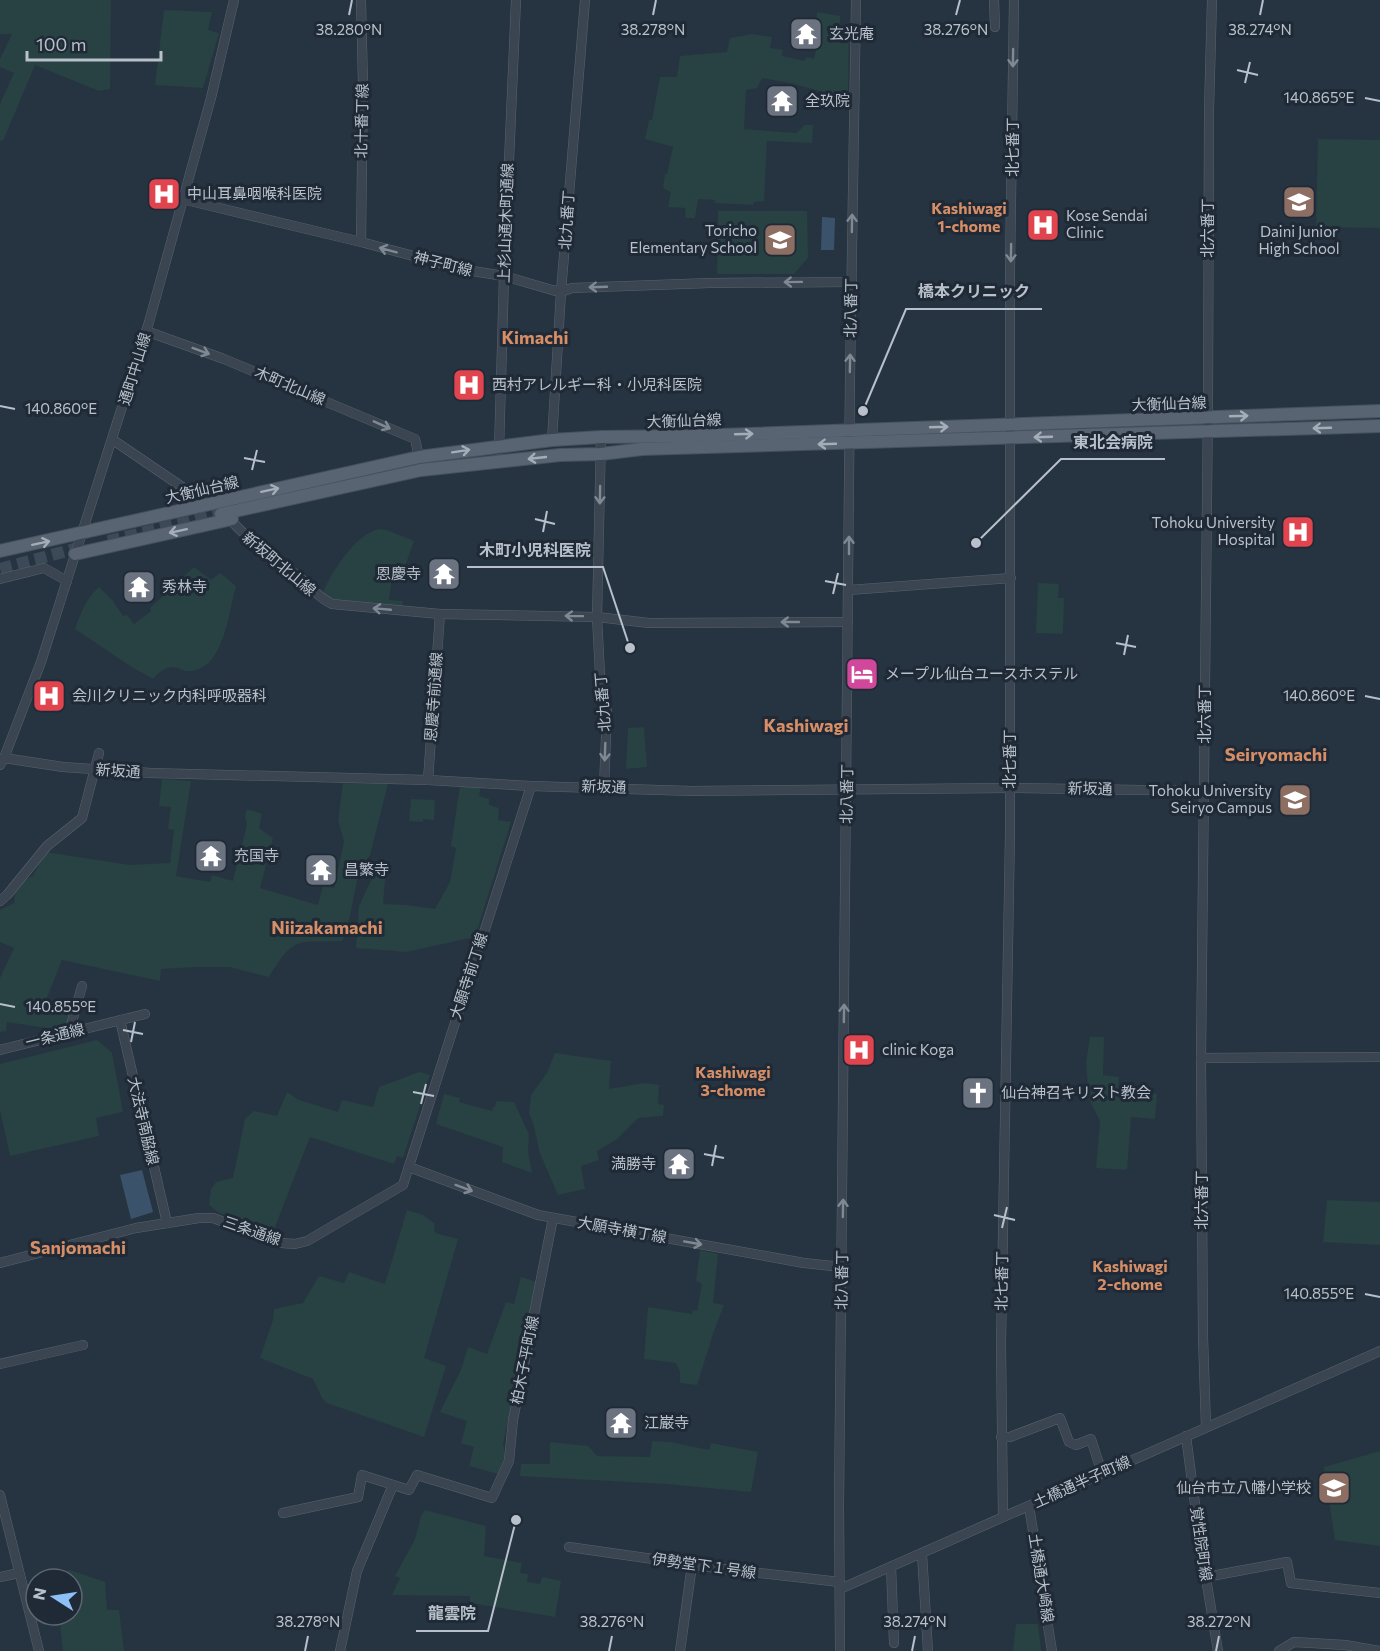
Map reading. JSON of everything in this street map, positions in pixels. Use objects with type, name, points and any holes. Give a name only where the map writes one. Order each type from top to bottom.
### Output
[{"type":"main road","name":"大衡仙台線","points":[[0,552],[419,458],[499,445],[601,437],[643,438],[1380,411]]},
{"type":"main road","name":"大衡仙台線","points":[[75,554],[225,516],[473,465],[560,455],[601,454],[642,449],[1380,426]]},
{"type":"street","name":"通町中山線","points":[[2,761],[41,662],[113,440],[211,98],[234,0]]},
{"type":"street","name":"北十番丁線","points":[[361,242],[362,0]]},
{"type":"street","name":"上杉山通木町通線","points":[[499,461],[504,276],[516,0]]},
{"type":"street","name":"北九番丁","points":[[552,440],[561,292],[585,0]]},
{"type":"street","name":"北八番丁","points":[[840,1585],[849,429],[856,0]]},
{"type":"street","points":[[994,0],[994,27]]},
{"type":"street","name":"北七番丁","points":[[1003,1517],[1001,1306],[1010,788],[1010,270],[1014,0]]},
{"type":"street","name":"北六番丁","points":[[1206,1428],[1201,1058],[1212,0]]},
{"type":"street","name":"神子町線","points":[[182,199],[466,270],[504,276],[561,292],[572,288],[646,285],[852,282]]},
{"type":"street","name":"木町北山線","points":[[146,331],[246,368],[415,439],[419,458]]},
{"type":"street","name":"北九番丁","points":[[601,437],[597,617],[600,674],[606,711],[604,787]]},
{"type":"street","points":[[113,440],[194,495],[200,507]]},
{"type":"street","name":"新坂町北山線","points":[[225,516],[241,532],[302,579],[322,599],[332,604],[440,614],[597,617],[649,623],[848,622]]},
{"type":"street","points":[[0,579],[44,568],[67,582]]},
{"type":"street","points":[[849,590],[1011,578]]},
{"type":"street","name":"恩慶寺前通線","points":[[428,780],[440,614]]},
{"type":"street","points":[[0,739],[10,742]]},
{"type":"street","points":[[0,901],[8,896],[47,846],[82,818],[99,753]]},
{"type":"street","name":"新坂通","points":[[2,761],[151,773],[428,780],[531,786],[739,791],[1010,788],[1205,790]]},
{"type":"street","name":"大願寺前丁線","points":[[409,1167],[531,786]]},
{"type":"street","points":[[69,1032],[82,986]]},
{"type":"street","name":"一条通線","points":[[0,1050],[145,1014]]},
{"type":"street","name":"大法寺南脇線","points":[[120,1020],[167,1222]]},
{"type":"street","points":[[1201,1058],[1380,1057]]},
{"type":"street","name":"大願寺横丁線","points":[[409,1167],[537,1215],[793,1261],[842,1267]]},
{"type":"street","name":"三条通線","points":[[0,1263],[136,1228],[199,1218],[213,1218],[281,1243],[295,1244],[307,1241],[403,1185],[409,1167]]},
{"type":"street","name":"柏木子平町線","points":[[393,1485],[409,1490],[417,1475],[492,1498],[509,1461],[513,1420],[553,1218]]},
{"type":"street","points":[[0,1364],[83,1345]]},
{"type":"street","name":"土橋通半子町線","points":[[840,1585],[891,1568],[1380,1351]]},
{"type":"street","points":[[1001,1437],[1010,1437],[1060,1418],[1069,1442],[1076,1445],[1091,1440],[1102,1473]]},
{"type":"street","name":"覚性院町線","points":[[1186,1436],[1218,1651]]},
{"type":"street","points":[[283,1513],[358,1497],[363,1475],[393,1485],[357,1571],[340,1651]]},
{"type":"street","points":[[0,1495],[39,1651]]},
{"type":"street","name":"土橋通大崎線","points":[[1029,1506],[1052,1651]]},
{"type":"street","name":"伊勢堂下１号線","points":[[569,1548],[840,1585]]},
{"type":"street","points":[[922,1554],[928,1651]]},
{"type":"street","points":[[1206,1577],[1287,1562],[1291,1582],[1303,1586],[1380,1593]]},
{"type":"street","points":[[680,1651],[692,1564]]},
{"type":"street","points":[[891,1568],[894,1643]]},
{"type":"street","points":[[0,1577],[19,1573]]},
{"type":"street","points":[[840,1585],[840,1651]]},
{"type":"street","points":[[1279,1651],[1294,1642],[1345,1645],[1380,1651]]},
{"type":"green space","points":[[0,0],[111,0],[110,89],[99,91],[35,65],[3,141],[0,140],[0,104],[14,73],[0,67],[0,59],[12,34],[0,34]]},
{"type":"green space","points":[[164,10],[212,12],[208,30],[219,33],[203,88],[155,85]]},
{"type":"green space","points":[[817,12],[840,16],[840,26],[849,27],[848,96],[762,78],[757,88],[746,90],[744,129],[796,133],[805,125],[813,125],[812,143],[767,141],[764,201],[754,202],[753,205],[715,203],[715,200],[698,199],[695,218],[686,218],[685,208],[668,207],[671,192],[663,188],[673,147],[645,139],[649,120],[652,120],[660,77],[677,77],[680,56],[727,52],[730,38],[752,34],[772,37],[770,48],[783,50],[782,56],[805,61],[806,57],[814,59],[821,26],[816,24]]},
{"type":"green space","points":[[1318,139],[1380,140],[1380,228],[1316,227]]},
{"type":"green space","points":[[718,211],[807,211],[808,258],[794,274],[717,274]]},
{"type":"green space","points":[[379,529],[414,541],[403,572],[393,568],[389,600],[403,601],[402,608],[334,601],[322,595],[344,556],[361,538]]},
{"type":"green space","points":[[194,567],[211,580],[220,573],[236,586],[222,640],[209,662],[199,669],[186,671],[170,667],[153,679],[75,629],[84,606],[99,587],[113,601],[123,616],[127,615],[134,624],[151,611],[150,608]]},
{"type":"green space","points":[[1038,583],[1059,584],[1058,598],[1064,598],[1063,634],[1036,633]]},
{"type":"green space","points":[[644,727],[647,767],[626,769],[628,728]]},
{"type":"green space","points":[[162,779],[191,781],[176,876],[210,882],[212,875],[233,881],[247,825],[245,815],[247,809],[262,814],[259,828],[273,838],[260,888],[318,905],[323,886],[334,888],[344,842],[338,820],[343,783],[388,784],[370,855],[359,872],[346,934],[342,941],[315,941],[298,944],[284,954],[269,977],[230,967],[194,967],[161,969],[160,981],[62,960],[46,1000],[72,1008],[65,1031],[7,1022],[6,1031],[0,1032],[0,978],[14,948],[0,942],[0,910],[14,903],[15,890],[26,879],[33,876],[45,852],[130,865],[170,863],[174,830],[168,829],[171,807],[159,806]]},
{"type":"green space","points":[[460,786],[481,787],[479,796],[489,799],[489,805],[499,808],[498,820],[511,822],[475,937],[406,952],[356,948],[359,906],[376,870],[386,869],[383,904],[435,909],[450,882],[456,848],[451,846]]},
{"type":"green space","points":[[411,799],[435,800],[434,820],[409,821]]},
{"type":"green space","points":[[1090,1037],[1104,1037],[1103,1075],[1119,1077],[1118,1091],[1157,1094],[1155,1119],[1131,1117],[1127,1170],[1096,1168],[1100,1121],[1089,1099],[1086,1063]]},
{"type":"green space","points":[[97,1040],[112,1053],[123,1112],[96,1118],[99,1136],[10,1156],[0,1110],[0,1064]]},
{"type":"green space","points":[[555,1053],[611,1061],[609,1089],[644,1083],[659,1085],[658,1104],[664,1105],[663,1116],[638,1118],[617,1139],[597,1151],[599,1160],[581,1166],[585,1189],[558,1195],[539,1151],[529,1113],[531,1095],[547,1073]]},
{"type":"green space","points":[[419,1072],[430,1075],[403,1158],[397,1156],[394,1164],[310,1137],[273,1232],[219,1213],[209,1205],[211,1189],[216,1182],[233,1178],[245,1119],[254,1111],[277,1116],[287,1092],[299,1100],[338,1112],[342,1100],[373,1107],[379,1087]]},
{"type":"green space","points":[[444,1094],[460,1098],[459,1102],[492,1111],[496,1101],[514,1102],[529,1134],[528,1151],[532,1173],[502,1162],[503,1147],[436,1124]]},
{"type":"green space","points":[[1327,1200],[1380,1202],[1380,1245],[1323,1242]]},
{"type":"green space","points":[[407,1210],[423,1215],[434,1223],[435,1233],[458,1239],[424,1358],[446,1366],[424,1437],[327,1403],[313,1379],[260,1358],[273,1320],[274,1309],[303,1303],[319,1276],[344,1283],[349,1272],[385,1284]]},
{"type":"green space","points":[[700,1250],[718,1254],[713,1303],[724,1305],[697,1385],[680,1383],[680,1372],[676,1363],[644,1359],[648,1307],[692,1314],[693,1310],[697,1311],[702,1284],[696,1281]]},
{"type":"green space","points":[[521,1277],[537,1282],[503,1444],[507,1460],[498,1474],[469,1466],[474,1447],[461,1443],[467,1421],[440,1412],[461,1370],[468,1347],[487,1354],[506,1302],[514,1304]]},
{"type":"green space","points":[[652,1441],[671,1442],[709,1450],[711,1443],[758,1452],[751,1492],[666,1484],[520,1476],[521,1464],[550,1464],[550,1442],[588,1446],[597,1456],[650,1457]]},
{"type":"green space","points":[[1380,1451],[1380,1546],[1335,1540],[1324,1467]]},
{"type":"green space","points":[[425,1510],[486,1526],[484,1556],[522,1563],[520,1573],[528,1574],[527,1582],[540,1584],[542,1577],[561,1581],[555,1617],[470,1603],[470,1596],[392,1595],[400,1578],[395,1576],[415,1539],[421,1516]]},
{"type":"green space","points":[[84,1575],[105,1582],[107,1610],[119,1610],[124,1651],[63,1651],[60,1627],[84,1627]]},
{"type":"green space","points":[[1016,1624],[1038,1624],[1041,1651],[1013,1651]]},
{"type":"water","points":[[822,217],[835,218],[834,250],[821,250]]},
{"type":"water","points":[[142,1170],[153,1212],[131,1219],[120,1175]]},
{"type":"tunnel","points":[[108,541],[221,514]]},
{"type":"tunnel","points":[[0,569],[85,546]]},
{"type":"place","name":"玄光庵","points":[[806,34]]},
{"type":"place","name":"全玖院","points":[[782,101]]},
{"type":"place","name":"中山耳鼻咽喉科医院","points":[[164,194]]},
{"type":"place","name":"Daini Junior High School","points":[[1299,202]]},
{"type":"place","name":"Kose Sendai Clinic","points":[[1043,225]]},
{"type":"place","name":"Toricho Elementary School","points":[[780,240]]},
{"type":"place","name":"西村アレルギー科・小児科医院","points":[[469,385]]},
{"type":"place","name":"橋本クリニック","points":[[863,411]]},
{"type":"place","name":"Tohoku University Hospital","points":[[1298,532]]},
{"type":"place","name":"東北会病院","points":[[976,543]]},
{"type":"place","name":"恩慶寺","points":[[444,574]]},
{"type":"place","name":"秀林寺","points":[[139,587]]},
{"type":"place","name":"木町小児科医院","points":[[630,648]]},
{"type":"place","name":"メープル仙台ユースホステル","points":[[862,674]]},
{"type":"place","name":"会川クリニック内科呼吸器科","points":[[49,696]]},
{"type":"place","name":"Tohoku University Seiryo Campus","points":[[1295,800]]},
{"type":"place","name":"充国寺","points":[[211,856]]},
{"type":"place","name":"昌繁寺","points":[[321,870]]},
{"type":"place","name":"clinic Koga","points":[[859,1050]]},
{"type":"place","name":"仙台神召キリスト教会","points":[[978,1093]]},
{"type":"place","name":"満勝寺","points":[[679,1164]]},
{"type":"place","name":"江巌寺","points":[[621,1423]]},
{"type":"place","name":"仙台市立八幡小学校","points":[[1334,1488]]},
{"type":"place","name":"龍雲院","points":[[516,1520]]},
{"type":"district","name":"Kashiwagi 1-chome","points":[[969,217]]},
{"type":"district","name":"Kimachi","points":[[535,338]]},
{"type":"district","name":"Kashiwagi","points":[[806,726]]},
{"type":"district","name":"Seiryomachi","points":[[1276,755]]},
{"type":"district","name":"Niizakamachi","points":[[327,928]]},
{"type":"district","name":"Kashiwagi 3-chome","points":[[733,1081]]},
{"type":"district","name":"Sanjomachi","points":[[78,1248]]},
{"type":"district","name":"Kashiwagi 2-chome","points":[[1130,1275]]}]
